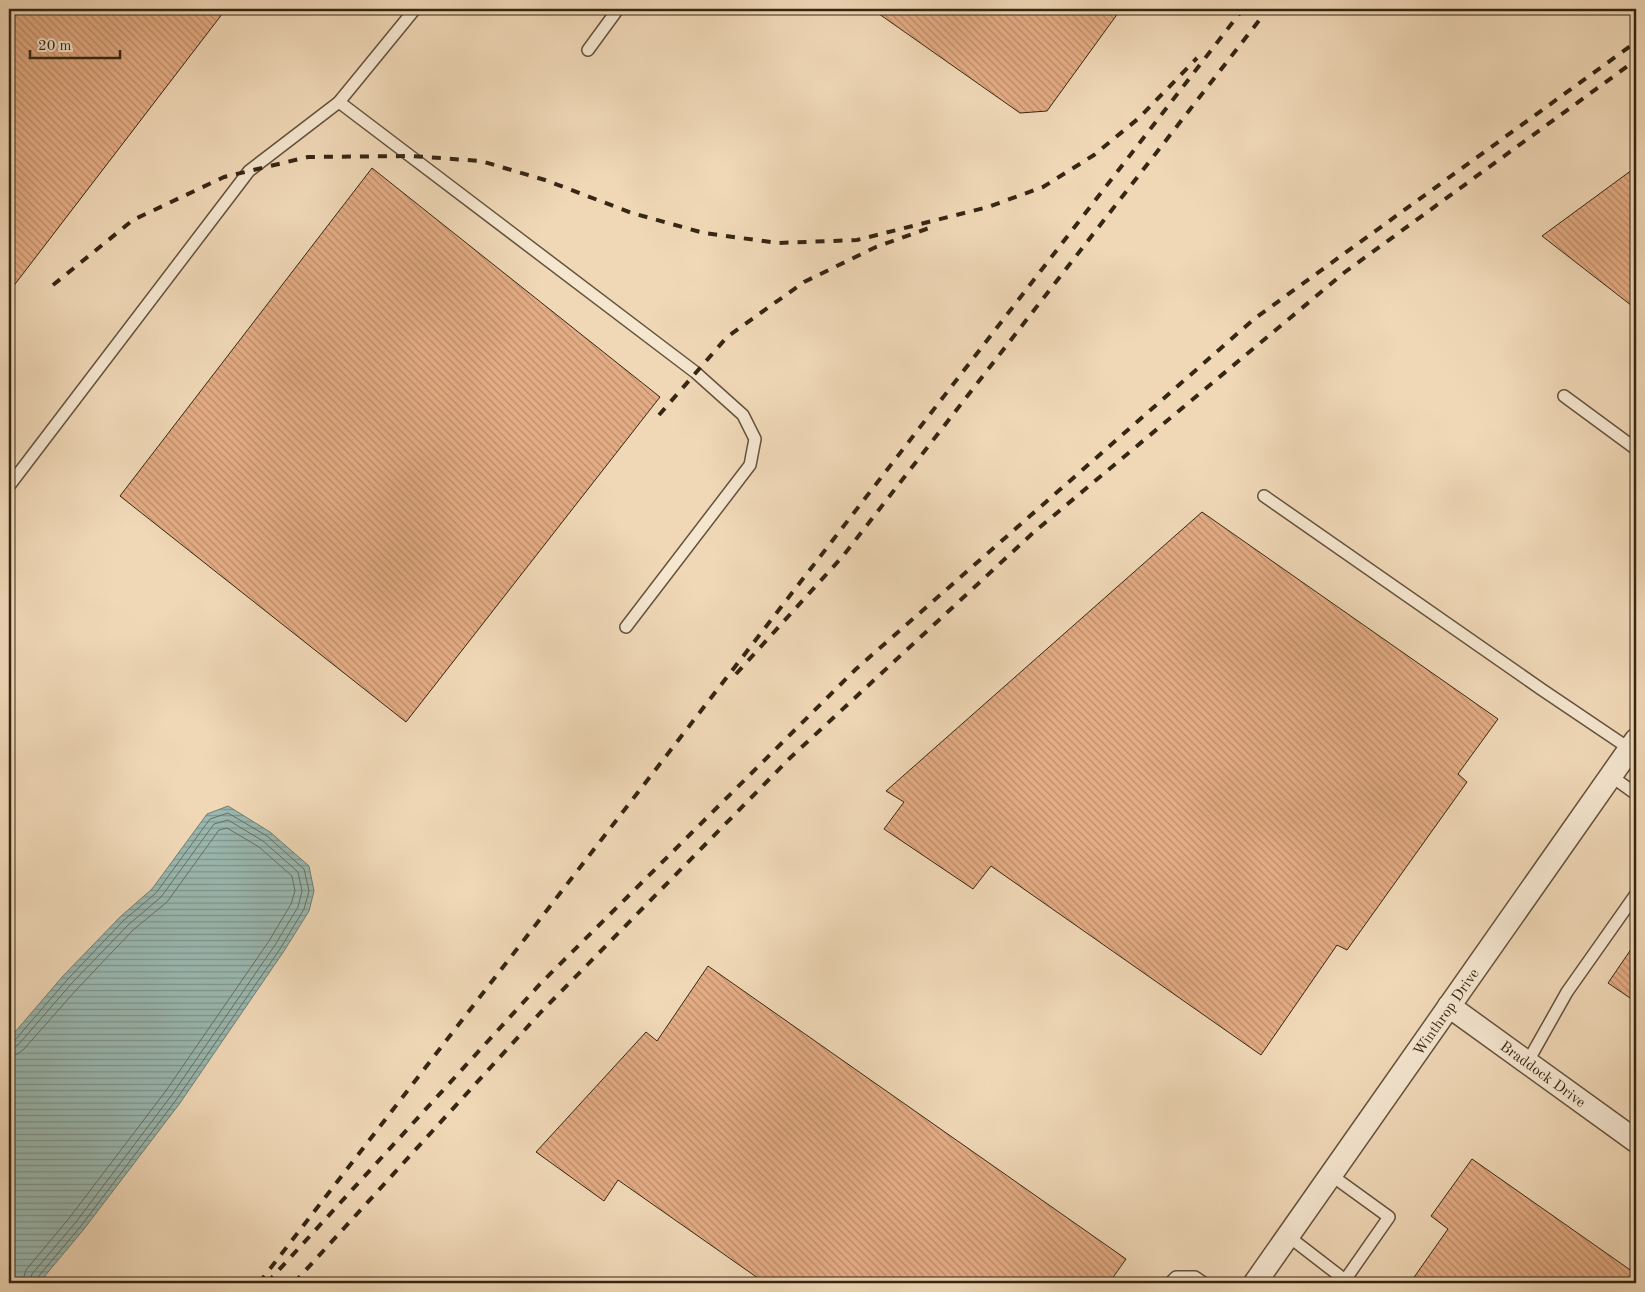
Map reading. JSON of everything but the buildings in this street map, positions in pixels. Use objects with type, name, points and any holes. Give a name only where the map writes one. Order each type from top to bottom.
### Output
[{"type":"street","name":"Winthrop Drive","points":[[1255,1283],[1633,744]]},
{"type":"street","name":"Braddock Drive","points":[[1449,1006],[1636,1141]]},
{"type":"lane","points":[[9,486],[249,171],[339,102],[415,9]]},
{"type":"lane","points":[[588,50],[618,9]]},
{"type":"lane","points":[[339,102],[695,372],[743,415],[755,440],[750,465],[626,627]]},
{"type":"lane","points":[[1564,396],[1636,449]]},
{"type":"lane","points":[[1264,496],[1540,689],[1633,744]]},
{"type":"lane","points":[[1611,776],[1636,794]]},
{"type":"lane","points":[[1527,1063],[1567,992],[1636,894]]},
{"type":"lane","points":[[1288,1236],[1345,1280],[1390,1217],[1331,1175]]},
{"type":"lane","points":[[1170,1283],[1176,1277],[1195,1277],[1204,1283]]},
{"type":"water","points":[[228,806],[270,832],[309,866],[314,891],[309,911],[284,951],[180,1103],[84,1229],[39,1283],[10,1283],[9,1039],[63,976],[120,917],[152,889],[207,814]]},
{"type":"railway","points":[[259,1283],[1243,9]]},
{"type":"railway","points":[[736,674],[843,556],[1268,9]]},
{"type":"railway","points":[[267,1283],[541,983],[856,669],[1254,319],[1636,42]]},
{"type":"railway","points":[[53,285],[133,220],[224,177],[308,157],[412,156],[481,161],[545,180],[632,213],[704,233],[778,243],[857,240],[988,207],[1043,187],[1094,155],[1139,118],[1197,58]]},
{"type":"railway","points":[[294,1283],[541,1012],[791,757],[1034,532],[1345,272],[1636,60]]},
{"type":"railway","points":[[659,415],[727,337],[804,282],[876,247],[929,228]]}]
